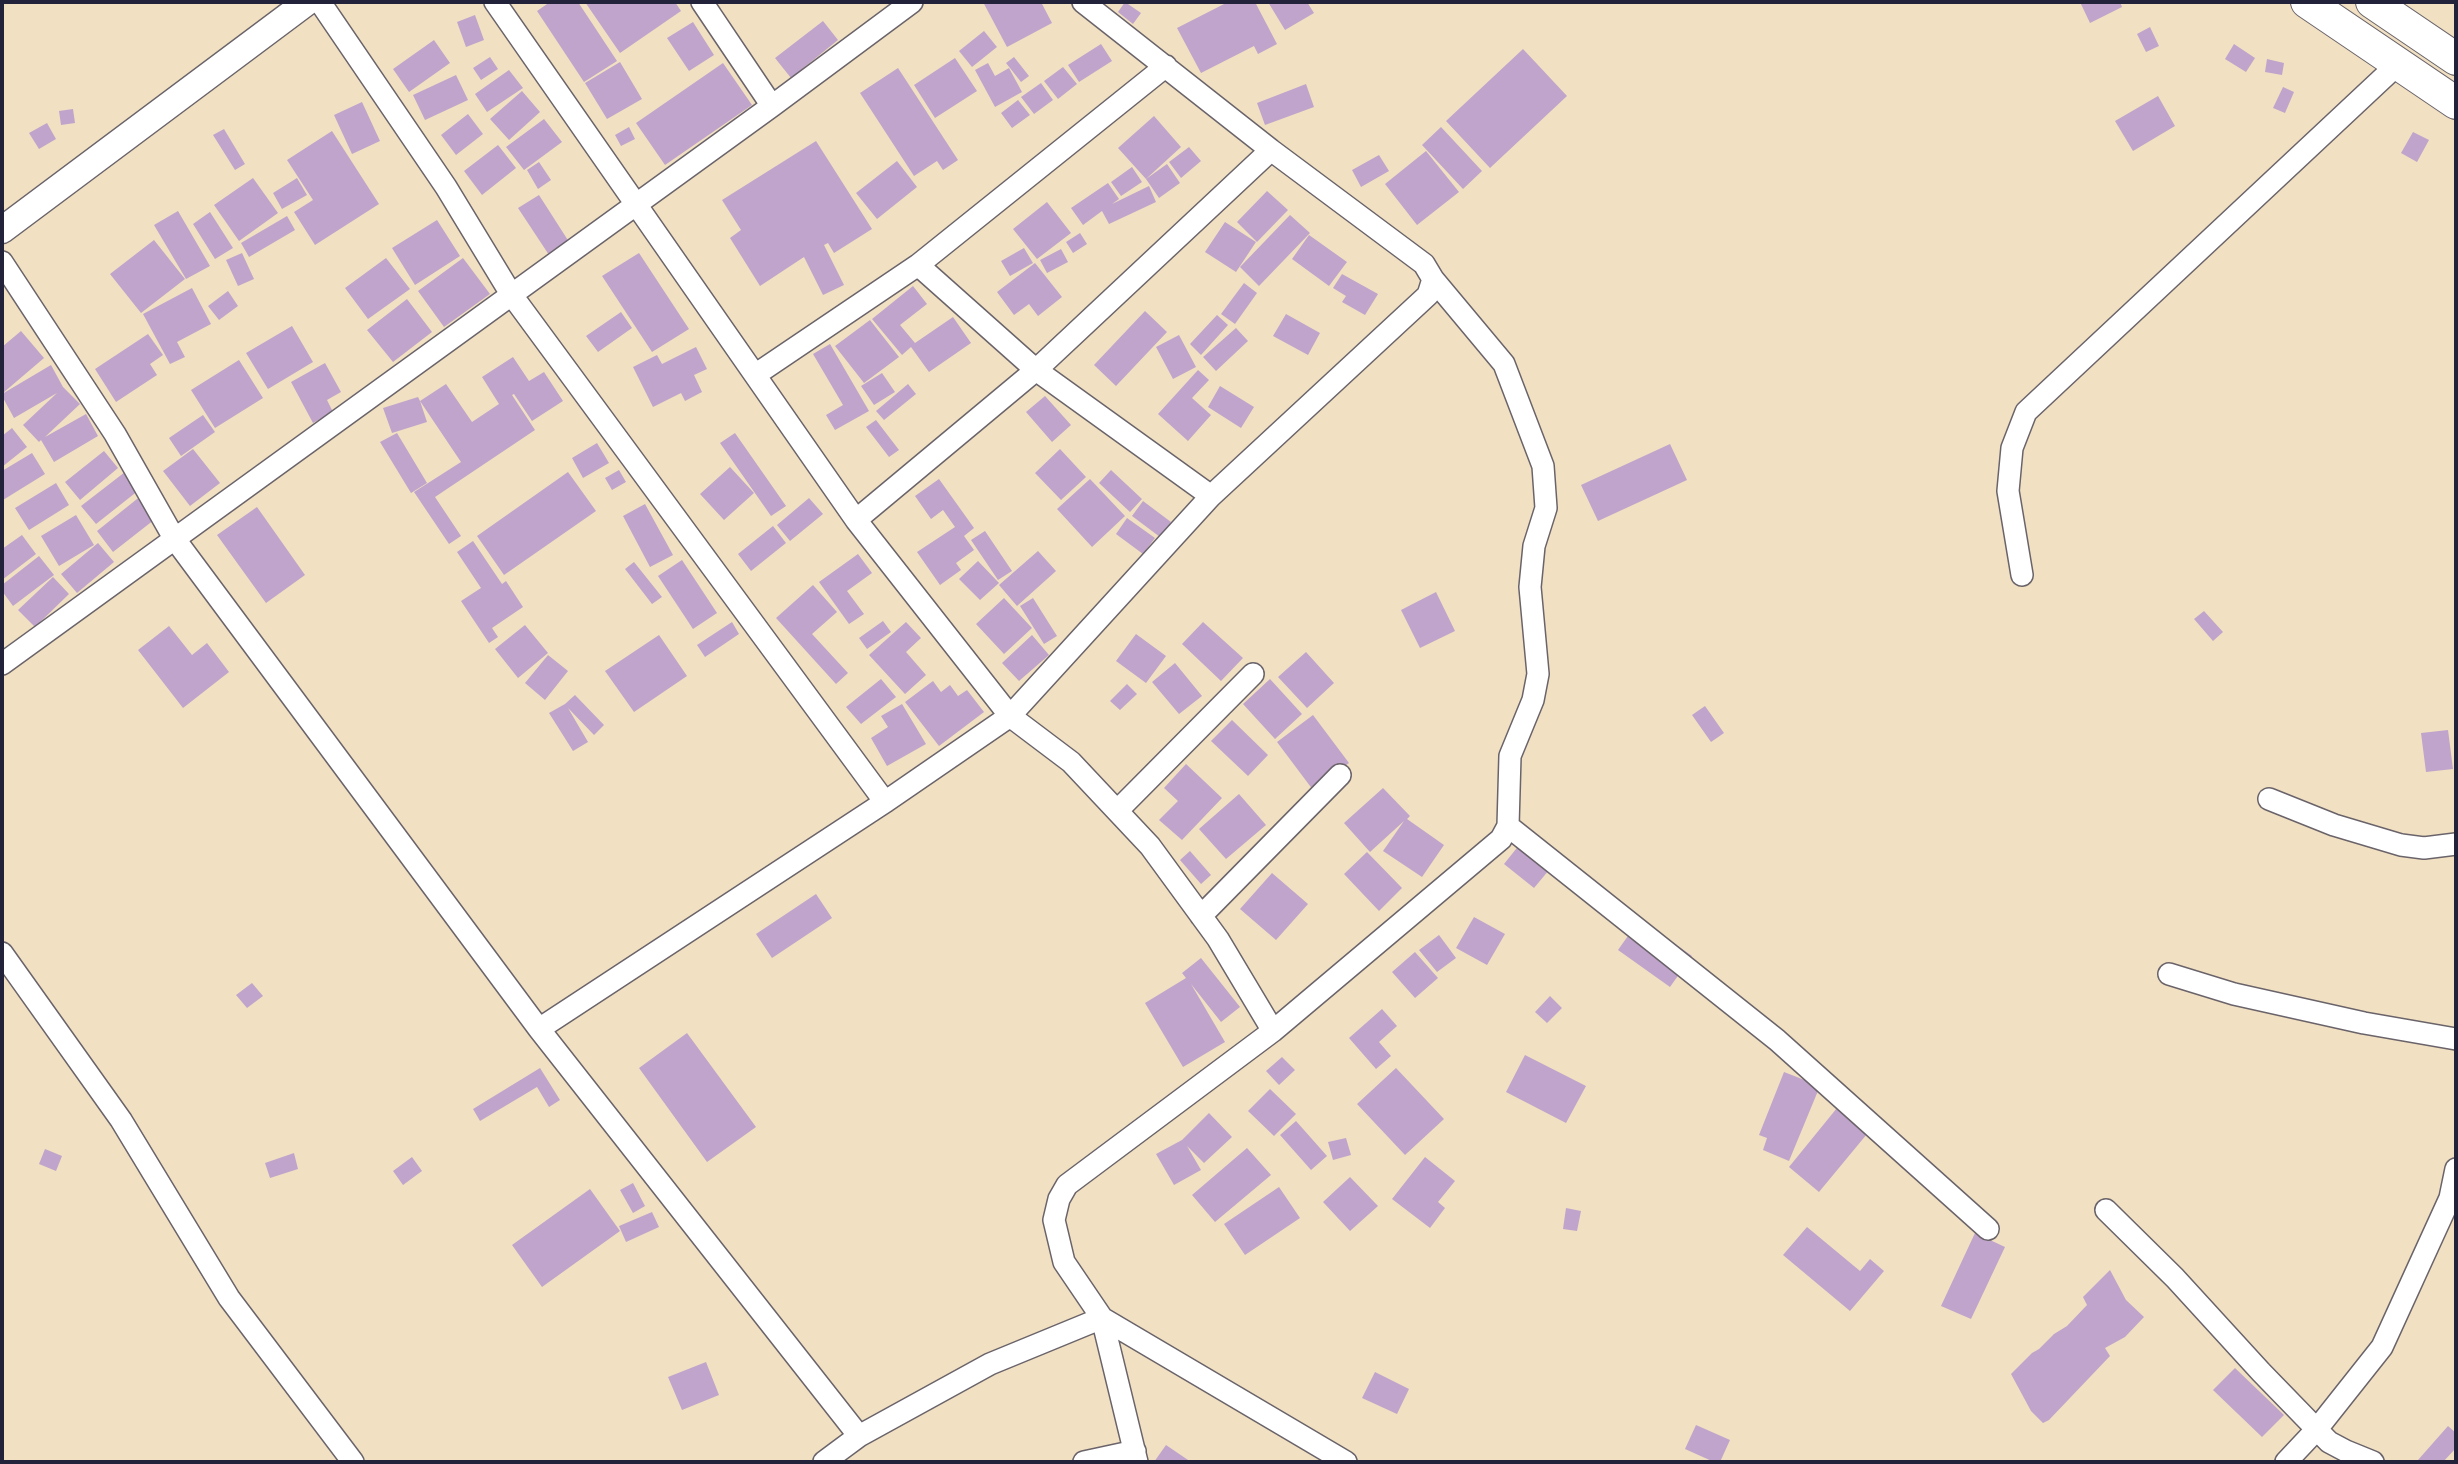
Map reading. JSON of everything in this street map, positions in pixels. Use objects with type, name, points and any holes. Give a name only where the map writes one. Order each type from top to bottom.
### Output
[{"type":"highway","points":[[2307,2],[2456,103]]},
{"type":"highway","points":[[2372,2],[2456,59]]},
{"type":"main road","points":[[2,230],[307,2]]},
{"type":"street","points":[[320,2],[446,187],[511,294],[885,802]]},
{"type":"street","points":[[495,2],[856,520],[1010,716],[1071,762],[1150,846],[1218,939],[1273,1031]]},
{"type":"street","points":[[702,2],[772,106]]},
{"type":"street","points":[[2,664],[912,2]]},
{"type":"street","points":[[1083,2],[1270,150],[1424,264],[1433,279],[1504,364],[1543,466],[1546,508],[1534,546],[1530,587],[1538,674],[1533,700],[1510,756],[1508,826],[1501,839],[1273,1031],[1067,1185],[1059,1199],[1054,1220],[1064,1262],[1102,1318],[1136,1457],[1084,1462]]},
{"type":"street","points":[[2022,575],[2008,491],[2012,448],[2026,412],[2398,64]]},
{"type":"street","points":[[755,375],[918,265],[1166,66]]},
{"type":"street","points":[[856,520],[1036,370],[1270,150]]},
{"type":"street","points":[[2,262],[116,434],[174,538],[539,1029],[859,1436]]},
{"type":"street","points":[[918,265],[1036,370],[1211,496]]},
{"type":"street","points":[[539,1029],[885,802],[1010,716],[1211,496],[1428,295],[1433,279]]},
{"type":"street","points":[[1118,810],[1253,674]]},
{"type":"street","points":[[1201,916],[1340,775]]},
{"type":"street","points":[[2269,799],[2334,825],[2401,845],[2424,848],[2456,844]]},
{"type":"street","points":[[1508,826],[1777,1040],[1988,1229]]},
{"type":"street","points":[[2,953],[121,1120],[229,1298],[353,1462]]},
{"type":"street","points":[[2169,974],[2234,993],[2351,1020],[2456,1039]]},
{"type":"street","points":[[2286,1462],[2317,1429],[2382,1347],[2453,1198],[2456,1169]]},
{"type":"street","points":[[2106,1210],[2175,1278],[2261,1373],[2329,1442],[2373,1462]]},
{"type":"street","points":[[824,1462],[859,1436],[990,1364],[1102,1318]]},
{"type":"street","points":[[1102,1318],[1346,1462]]},
{"type":"building","points":[[550,2],[578,2],[617,61],[584,82],[537,11]]},
{"type":"building","points":[[585,2],[675,2],[681,11],[620,53]]},
{"type":"building","points":[[983,2],[1041,2],[1052,23],[1007,47]]},
{"type":"building","points":[[1125,2],[1141,13],[1133,24],[1118,12]]},
{"type":"building","points":[[1228,2],[1255,2],[1277,44],[1258,54],[1254,46],[1201,73],[1177,28]]},
{"type":"building","points":[[1268,2],[1307,2],[1314,13],[1285,30]]},
{"type":"building","points":[[2080,2],[2120,2],[2122,7],[2090,23]]},
{"type":"building","points":[[475,15],[484,40],[466,47],[457,22]]},
{"type":"building","points":[[823,21],[838,40],[791,78],[775,58]]},
{"type":"building","points":[[693,22],[714,55],[689,71],[667,38]]},
{"type":"building","points":[[2150,27],[2159,46],[2146,52],[2137,34]]},
{"type":"building","points":[[984,31],[997,47],[972,67],[959,51]]},
{"type":"building","points":[[434,40],[450,63],[409,92],[393,69]]},
{"type":"building","points":[[1101,44],[1112,61],[1079,82],[1068,65]]},
{"type":"building","points":[[2234,44],[2255,58],[2246,72],[2225,59]]},
{"type":"building","points":[[1523,49],[1567,96],[1490,168],[1446,121]]},
{"type":"building","points":[[490,57],[498,69],[481,80],[473,68]]},
{"type":"building","points":[[1014,57],[1029,76],[1021,82],[1006,63]]},
{"type":"building","points":[[955,58],[977,91],[935,118],[914,85]]},
{"type":"building","points":[[2267,59],[2284,63],[2282,75],[2265,72]]},
{"type":"building","points":[[620,62],[642,99],[607,119],[585,83]]},
{"type":"building","points":[[723,63],[752,105],[665,165],[636,123]]},
{"type":"building","points":[[988,63],[995,76],[1009,68],[1022,92],[995,107],[975,70]]},
{"type":"building","points":[[1063,67],[1077,84],[1058,99],[1044,81]]},
{"type":"building","points":[[898,68],[958,160],[943,170],[937,161],[914,176],[860,93]]},
{"type":"building","points":[[509,70],[523,88],[487,112],[475,94]]},
{"type":"building","points":[[456,75],[468,100],[425,120],[413,95]]},
{"type":"building","points":[[1041,83],[1053,100],[1034,114],[1021,97]]},
{"type":"building","points":[[1306,84],[1314,107],[1265,125],[1257,103]]},
{"type":"building","points":[[2283,87],[2294,92],[2285,113],[2273,108]]},
{"type":"building","points":[[522,91],[540,112],[509,140],[490,119]]},
{"type":"building","points":[[2158,96],[2175,126],[2133,151],[2115,121]]},
{"type":"building","points":[[1018,100],[1030,115],[1012,128],[1001,113]]},
{"type":"building","points":[[362,102],[380,141],[352,154],[334,115]]},
{"type":"building","points":[[73,109],[75,123],[61,125],[59,111]]},
{"type":"building","points":[[468,114],[483,134],[456,155],[441,135]]},
{"type":"building","points":[[1154,116],[1181,147],[1146,179],[1118,148]]},
{"type":"building","points":[[544,119],[562,142],[524,170],[506,147]]},
{"type":"building","points":[[47,123],[56,139],[39,149],[29,133]]},
{"type":"building","points":[[629,127],[635,139],[621,146],[615,135]]},
{"type":"building","points":[[1441,127],[1482,171],[1463,189],[1422,145]]},
{"type":"building","points":[[224,129],[245,164],[235,170],[213,135]]},
{"type":"building","points":[[332,131],[379,204],[315,245],[294,212],[313,200],[287,160]]},
{"type":"building","points":[[2413,132],[2429,140],[2417,162],[2401,153]]},
{"type":"building","points":[[816,141],[872,229],[834,253],[828,243],[824,245],[844,285],[823,295],[804,257],[760,286],[730,238],[741,230],[722,200]]},
{"type":"building","points":[[498,145],[516,168],[482,195],[464,171]]},
{"type":"building","points":[[1189,147],[1201,161],[1181,178],[1169,162]]},
{"type":"building","points":[[1426,151],[1459,192],[1417,225],[1385,184]]},
{"type":"building","points":[[1379,155],[1389,171],[1361,187],[1352,170]]},
{"type":"building","points":[[897,161],[917,187],[877,219],[856,193]]},
{"type":"building","points":[[539,162],[551,180],[538,189],[527,170]]},
{"type":"building","points":[[1167,164],[1180,183],[1159,198],[1146,179]]},
{"type":"building","points":[[1132,167],[1142,182],[1121,196],[1111,182]]},
{"type":"building","points":[[253,178],[278,213],[239,241],[214,205]]},
{"type":"building","points":[[297,178],[307,195],[282,209],[273,193]]},
{"type":"building","points":[[1108,183],[1119,199],[1112,204],[1149,186],[1156,202],[1109,224],[1102,211],[1083,225],[1071,208]]},
{"type":"building","points":[[1267,191],[1288,210],[1257,242],[1237,222]]},
{"type":"building","points":[[539,195],[571,245],[551,258],[518,208]]},
{"type":"building","points":[[1047,202],[1071,233],[1037,259],[1013,229]]},
{"type":"building","points":[[178,211],[210,266],[186,279],[154,225]]},
{"type":"building","points":[[210,212],[233,248],[215,259],[193,224]]},
{"type":"building","points":[[1290,215],[1310,233],[1259,286],[1240,267]]},
{"type":"building","points":[[287,216],[295,230],[249,257],[241,243]]},
{"type":"building","points":[[437,220],[460,256],[415,285],[392,248]]},
{"type":"building","points":[[1225,222],[1256,242],[1236,272],[1205,252]]},
{"type":"building","points":[[1080,233],[1087,244],[1073,253],[1066,242]]},
{"type":"building","points":[[1309,235],[1347,262],[1329,286],[1292,259]]},
{"type":"building","points":[[154,240],[185,279],[141,313],[110,274]]},
{"type":"building","points":[[1024,248],[1033,263],[1010,276],[1001,261]]},
{"type":"building","points":[[1061,249],[1068,262],[1047,273],[1040,260]]},
{"type":"building","points":[[242,253],[254,279],[238,286],[226,260]]},
{"type":"building","points":[[639,253],[689,329],[652,352],[602,276]]},
{"type":"building","points":[[386,258],[410,289],[368,319],[345,288]]},
{"type":"building","points":[[463,258],[490,294],[444,327],[418,291]]},
{"type":"building","points":[[1035,263],[1062,297],[1038,316],[1029,304],[1014,315],[997,292]]},
{"type":"building","points":[[1342,274],[1378,294],[1365,315],[1342,302],[1346,296],[1333,288]]},
{"type":"building","points":[[1244,283],[1257,293],[1235,324],[1221,314]]},
{"type":"building","points":[[913,286],[927,304],[900,325],[915,343],[953,317],[971,343],[929,372],[911,347],[902,355],[872,319]]},
{"type":"building","points":[[192,288],[211,324],[177,342],[185,357],[170,364],[143,314]]},
{"type":"building","points":[[228,291],[238,306],[219,320],[208,306]]},
{"type":"building","points":[[407,299],[432,332],[393,362],[367,330]]},
{"type":"building","points":[[1145,311],[1167,332],[1116,386],[1094,365]]},
{"type":"building","points":[[621,312],[632,328],[598,352],[586,336]]},
{"type":"building","points":[[1286,314],[1320,333],[1308,355],[1273,336]]},
{"type":"building","points":[[1217,315],[1228,325],[1201,355],[1190,344]]},
{"type":"building","points":[[870,320],[899,357],[864,383],[835,346]]},
{"type":"building","points":[[292,326],[313,362],[268,389],[246,353]]},
{"type":"building","points":[[1236,328],[1248,341],[1216,371],[1203,357]]},
{"type":"building","points":[[21,331],[44,358],[3,393],[2,347]]},
{"type":"building","points":[[148,334],[163,355],[150,364],[157,375],[116,402],[95,369]]},
{"type":"building","points":[[1179,335],[1196,367],[1173,379],[1156,347]]},
{"type":"building","points":[[830,344],[869,411],[835,430],[826,415],[843,405],[813,354]]},
{"type":"building","points":[[696,347],[707,369],[694,375],[702,392],[685,401],[681,393],[653,407],[633,367],[657,355],[662,364]]},
{"type":"building","points":[[513,357],[529,381],[544,372],[563,401],[532,421],[514,394],[512,395],[535,430],[435,497],[461,536],[449,544],[414,492],[461,462],[420,401],[446,384],[472,422],[499,404],[482,377]]},
{"type":"building","points":[[239,360],[263,398],[215,428],[191,390]]},
{"type":"building","points":[[325,363],[341,392],[327,400],[333,412],[313,423],[291,382]]},
{"type":"building","points":[[51,365],[63,387],[80,404],[45,437],[86,414],[98,436],[54,462],[41,440],[39,442],[23,425],[57,393],[14,418],[2,396]]},
{"type":"building","points":[[1198,370],[1209,380],[1192,398],[1211,415],[1188,441],[1158,414]]},
{"type":"building","points":[[882,373],[895,392],[874,405],[861,386]]},
{"type":"building","points":[[908,384],[916,394],[884,420],[876,411]]},
{"type":"building","points":[[1220,386],[1254,407],[1241,428],[1208,407]]},
{"type":"building","points":[[1045,396],[1071,425],[1052,442],[1026,412]]},
{"type":"building","points":[[418,397],[427,422],[392,433],[383,408]]},
{"type":"building","points":[[203,415],[215,432],[181,456],[169,438]]},
{"type":"building","points":[[876,420],[899,450],[889,457],[866,427]]},
{"type":"building","points":[[12,428],[27,447],[2,467],[2,436]]},
{"type":"building","points":[[397,433],[427,483],[411,493],[380,442]]},
{"type":"building","points":[[735,433],[786,506],[771,516],[720,443]]},
{"type":"building","points":[[597,443],[609,463],[583,478],[572,458]]},
{"type":"building","points":[[1670,444],[1687,480],[1598,521],[1581,485]]},
{"type":"building","points":[[193,449],[220,483],[190,506],[163,471]]},
{"type":"building","points":[[1060,449],[1086,477],[1061,500],[1035,473]]},
{"type":"building","points":[[104,451],[118,468],[80,500],[65,482]]},
{"type":"building","points":[[32,453],[45,474],[3,500],[2,471]]},
{"type":"building","points":[[730,467],[754,493],[724,520],[700,494]]},
{"type":"building","points":[[619,470],[626,482],[612,490],[605,478]]},
{"type":"building","points":[[1111,470],[1142,499],[1130,512],[1099,483]]},
{"type":"building","points":[[125,472],[139,490],[96,524],[81,506]]},
{"type":"building","points":[[568,472],[596,511],[504,575],[477,536]]},
{"type":"building","points":[[939,479],[974,528],[964,536],[974,550],[956,563],[961,570],[940,585],[917,552],[955,527],[943,510],[931,519],[915,496]]},
{"type":"building","points":[[1090,479],[1125,516],[1092,547],[1057,509]]},
{"type":"building","points":[[56,483],[69,505],[29,530],[15,508]]},
{"type":"building","points":[[142,495],[159,516],[113,552],[97,531]]},
{"type":"building","points":[[809,498],[823,514],[790,541],[777,525]]},
{"type":"building","points":[[1143,501],[1171,522],[1160,537],[1132,516]]},
{"type":"building","points":[[645,504],[673,555],[650,567],[623,516]]},
{"type":"building","points":[[257,507],[305,575],[266,603],[217,535]]},
{"type":"building","points":[[76,515],[94,545],[59,566],[41,536]]},
{"type":"building","points":[[1127,518],[1155,538],[1143,554],[1116,534]]},
{"type":"building","points":[[773,526],[786,543],[751,571],[738,554]]},
{"type":"building","points":[[985,531],[1012,571],[998,580],[971,540]]},
{"type":"building","points":[[22,535],[36,554],[2,580],[2,549]]},
{"type":"building","points":[[473,541],[502,584],[506,581],[523,607],[492,628],[498,637],[489,643],[461,601],[481,588],[457,552]]},
{"type":"building","points":[[98,543],[114,562],[77,593],[61,574]]},
{"type":"building","points":[[1038,551],[1056,571],[1017,606],[999,585]]},
{"type":"building","points":[[858,554],[872,573],[847,591],[864,614],[849,624],[819,582]]},
{"type":"building","points":[[39,556],[54,575],[13,606],[2,591],[2,585]]},
{"type":"building","points":[[682,560],[717,613],[693,629],[658,576]]},
{"type":"building","points":[[978,561],[999,583],[980,600],[959,579]]},
{"type":"building","points":[[634,562],[662,597],[652,604],[625,569]]},
{"type":"building","points":[[53,577],[69,594],[35,627],[18,610]]},
{"type":"building","points":[[813,585],[837,612],[812,634],[848,673],[836,684],[776,618]]},
{"type":"building","points":[[1436,592],[1455,631],[1420,648],[1401,610]]},
{"type":"building","points":[[1004,598],[1032,628],[1004,654],[976,624]]},
{"type":"building","points":[[1033,598],[1057,636],[1044,644],[1020,606]]},
{"type":"building","points":[[2204,611],[2223,632],[2213,641],[2194,619]]},
{"type":"building","points":[[883,621],[891,632],[867,649],[859,638]]},
{"type":"building","points":[[732,622],[739,634],[705,657],[697,645]]},
{"type":"building","points":[[906,622],[921,638],[906,652],[926,675],[905,694],[869,655]]},
{"type":"building","points":[[1203,622],[1243,658],[1221,681],[1182,644]]},
{"type":"building","points":[[525,625],[548,653],[518,678],[495,649]]},
{"type":"building","points":[[169,626],[192,655],[207,643],[229,672],[183,708],[138,650]]},
{"type":"building","points":[[1136,634],[1166,656],[1146,683],[1116,661]]},
{"type":"building","points":[[659,635],[687,676],[634,712],[605,671]]},
{"type":"building","points":[[1032,635],[1049,655],[1019,681],[1002,663]]},
{"type":"building","points":[[1306,652],[1334,683],[1307,708],[1278,677]]},
{"type":"building","points":[[548,655],[568,671],[545,700],[525,683]]},
{"type":"building","points":[[1175,663],[1202,696],[1179,714],[1152,682]]},
{"type":"building","points":[[881,679],[896,697],[861,724],[846,707]]},
{"type":"building","points":[[1270,679],[1302,714],[1275,739],[1243,704]]},
{"type":"building","points":[[933,681],[941,692],[950,685],[958,696],[967,690],[984,712],[939,746],[905,702]]},
{"type":"building","points":[[1127,684],[1137,694],[1120,710],[1110,701]]},
{"type":"building","points":[[575,695],[604,725],[594,735],[568,708],[588,742],[573,751],[549,713]]},
{"type":"building","points":[[902,704],[926,744],[887,766],[871,738],[888,727],[881,716]]},
{"type":"building","points":[[1705,706],[1724,733],[1711,742],[1692,715]]},
{"type":"building","points":[[1313,715],[1349,763],[1313,790],[1277,742]]},
{"type":"building","points":[[1232,720],[1268,755],[1248,776],[1211,741]]},
{"type":"building","points":[[2448,730],[2453,769],[2426,772],[2421,733]]},
{"type":"building","points":[[1186,764],[1222,798],[1182,840],[1159,820],[1178,801],[1164,788]]},
{"type":"building","points":[[1383,788],[1410,816],[1407,819],[1444,845],[1422,877],[1383,851],[1404,821],[1370,852],[1344,823]]},
{"type":"building","points":[[1239,794],[1266,825],[1226,859],[1199,829]]},
{"type":"building","points":[[1524,839],[1554,864],[1534,888],[1504,864]]},
{"type":"building","points":[[1190,851],[1211,875],[1201,884],[1180,860]]},
{"type":"building","points":[[1367,852],[1402,888],[1379,911],[1344,874]]},
{"type":"building","points":[[1272,873],[1308,904],[1276,940],[1240,909]]},
{"type":"building","points":[[816,894],[832,918],[772,958],[756,934]]},
{"type":"building","points":[[1474,917],[1505,934],[1487,965],[1456,948]]},
{"type":"building","points":[[1640,919],[1692,956],[1670,987],[1618,950]]},
{"type":"building","points":[[1439,935],[1456,958],[1437,972],[1419,950]]},
{"type":"building","points":[[1415,952],[1438,978],[1415,998],[1392,972]]},
{"type":"building","points":[[1201,958],[1240,1007],[1221,1022],[1191,984],[1225,1042],[1183,1067],[1145,1003],[1186,978],[1182,973]]},
{"type":"building","points":[[252,983],[263,996],[247,1008],[236,995]]},
{"type":"building","points":[[1550,996],[1562,1008],[1547,1023],[1535,1012]]},
{"type":"building","points":[[1382,1009],[1397,1026],[1379,1042],[1391,1056],[1376,1069],[1349,1038]]},
{"type":"building","points":[[687,1033],[756,1127],[707,1162],[639,1068]]},
{"type":"building","points":[[1525,1055],[1586,1086],[1566,1123],[1506,1092]]},
{"type":"building","points":[[1282,1057],[1295,1070],[1279,1085],[1266,1071]]},
{"type":"building","points":[[540,1068],[560,1100],[549,1107],[537,1087],[480,1121],[473,1109]]},
{"type":"building","points":[[1396,1068],[1444,1119],[1405,1155],[1357,1104]]},
{"type":"building","points":[[1784,1072],[1820,1086],[1789,1161],[1763,1150],[1767,1138],[1759,1135]]},
{"type":"building","points":[[1270,1089],[1296,1114],[1274,1136],[1248,1111]]},
{"type":"building","points":[[1837,1108],[1867,1134],[1819,1192],[1789,1167]]},
{"type":"building","points":[[1209,1113],[1232,1137],[1204,1163],[1187,1146],[1201,1170],[1174,1185],[1156,1154],[1182,1140]]},
{"type":"building","points":[[1296,1121],[1327,1156],[1311,1170],[1280,1135]]},
{"type":"building","points":[[1346,1138],[1351,1155],[1333,1160],[1328,1142]]},
{"type":"building","points":[[1247,1148],[1271,1175],[1215,1222],[1192,1195]]},
{"type":"building","points":[[45,1149],[62,1156],[56,1171],[39,1164]]},
{"type":"building","points":[[294,1153],[298,1169],[270,1178],[265,1163]]},
{"type":"building","points":[[412,1157],[422,1171],[403,1185],[393,1171]]},
{"type":"building","points":[[1425,1157],[1455,1181],[1438,1202],[1445,1208],[1430,1228],[1392,1199]]},
{"type":"building","points":[[1350,1177],[1378,1206],[1350,1231],[1323,1202]]},
{"type":"building","points":[[633,1183],[645,1206],[633,1213],[620,1190]]},
{"type":"building","points":[[1279,1187],[1300,1218],[1245,1255],[1224,1224]]},
{"type":"building","points":[[590,1189],[620,1231],[542,1287],[512,1245]]},
{"type":"building","points":[[1566,1208],[1581,1211],[1577,1231],[1563,1229]]},
{"type":"building","points":[[652,1212],[659,1227],[626,1242],[619,1226]]},
{"type":"building","points":[[1807,1227],[1860,1271],[1870,1259],[1884,1271],[1850,1311],[1783,1255]]},
{"type":"building","points":[[1975,1233],[2005,1247],[1971,1319],[1941,1306]]},
{"type":"building","points":[[2110,1270],[2126,1300],[2144,1317],[2125,1337],[2105,1348],[2110,1356],[2049,1420],[2043,1423],[2031,1411],[2011,1374],[2054,1334],[2067,1326],[2087,1305],[2083,1297]]},
{"type":"building","points":[[706,1362],[719,1395],[682,1410],[668,1377]]},
{"type":"building","points":[[2235,1368],[2284,1415],[2262,1437],[2213,1390]]},
{"type":"building","points":[[1375,1372],[1409,1389],[1397,1414],[1362,1398]]},
{"type":"building","points":[[1696,1425],[1730,1440],[1720,1462],[1685,1449]]},
{"type":"building","points":[[2448,1426],[2456,1433],[2456,1448],[2443,1462],[2418,1460]]},
{"type":"building","points":[[1166,1445],[1191,1462],[1154,1462]]}]
